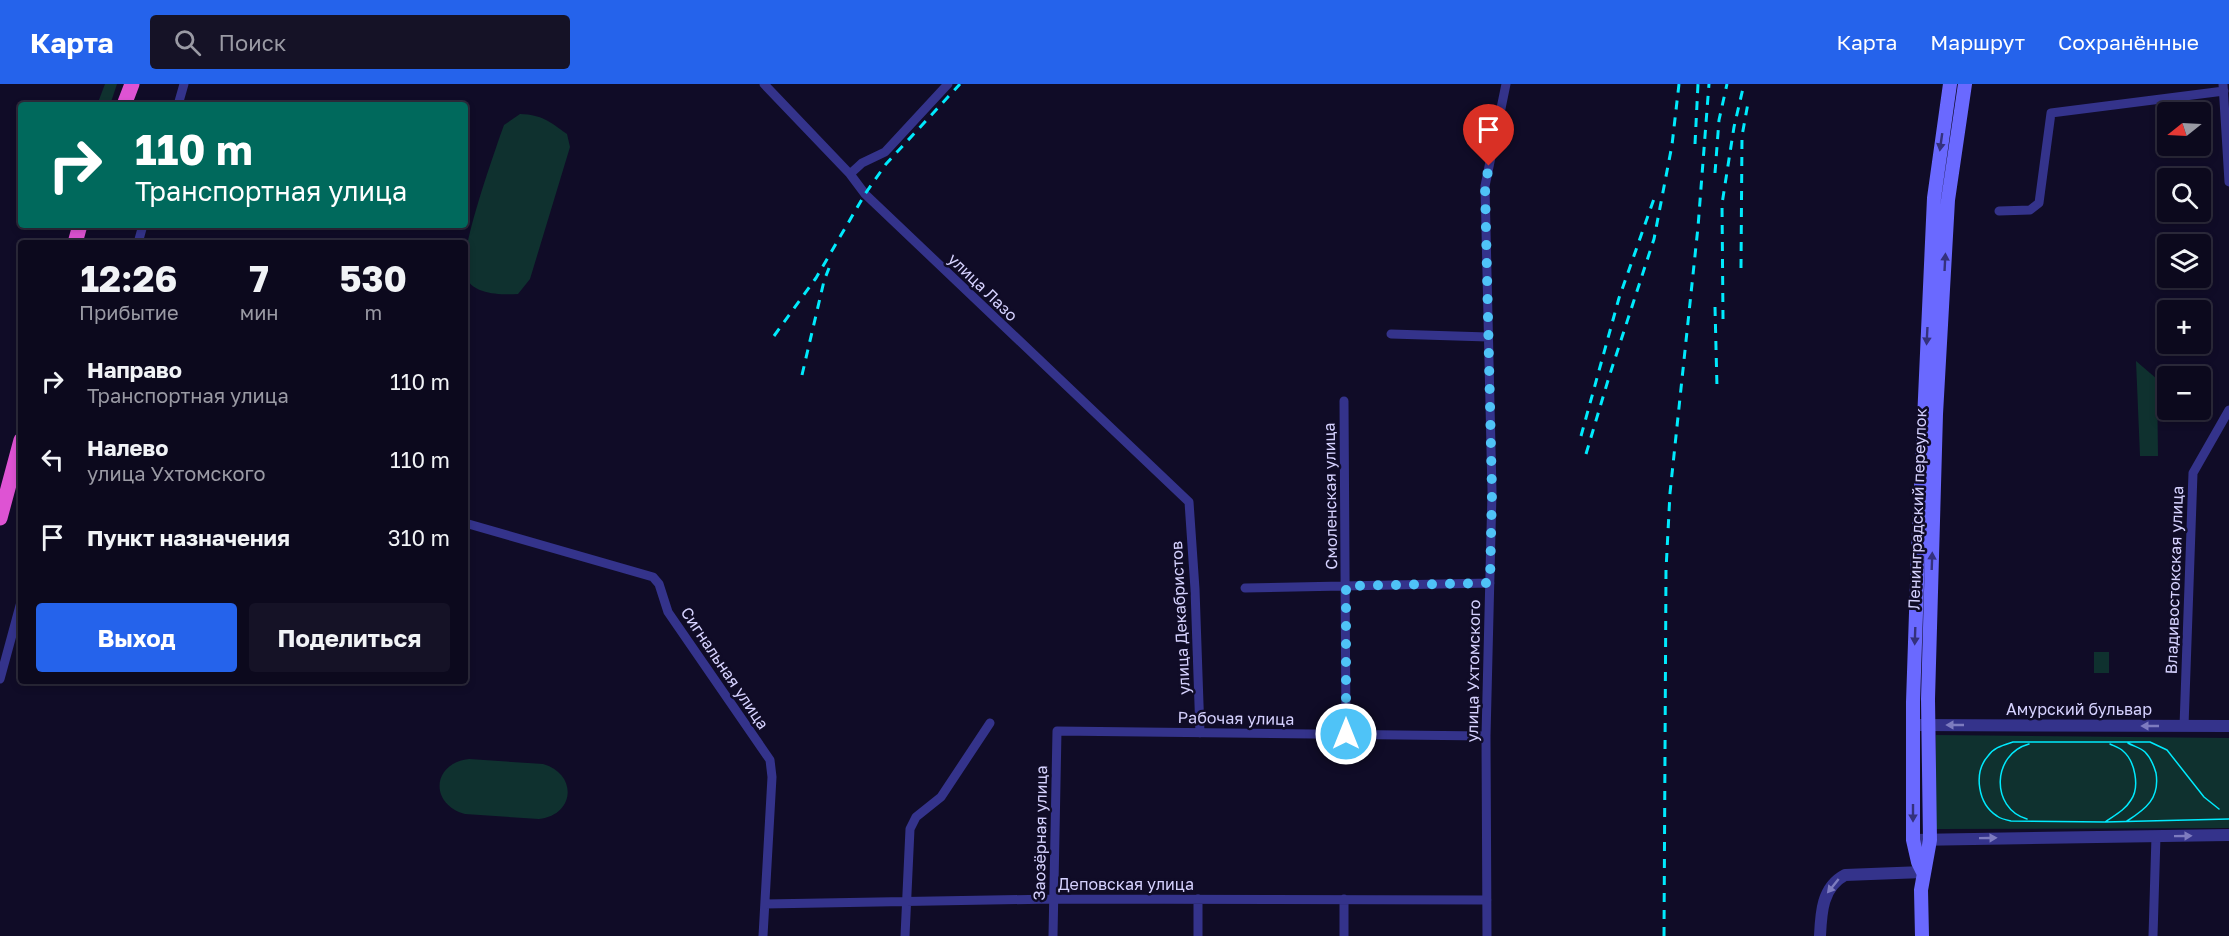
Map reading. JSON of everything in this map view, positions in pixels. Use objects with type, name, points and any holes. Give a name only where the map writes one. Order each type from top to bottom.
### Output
[{"type":"highway","points":[[125,102],[132,84]]},
{"type":"highway","points":[[0,518],[18,451]]},
{"type":"main road","name":"Ленинградский переулок","points":[[1923,872],[1913,840],[1913,702],[1923,405],[1934,209],[1950,84]]},
{"type":"main road","name":"Ленинградский переулок","points":[[1922,936],[1921,890],[1930,840],[1929,652],[1936,414],[1948,200],[1965,84]]},
{"type":"street","points":[[179,102],[184,84]]},
{"type":"street","name":"улица Лазо","points":[[764,84],[865,194],[1189,502]]},
{"type":"street","points":[[849,174],[862,163],[885,152],[948,84]]},
{"type":"street","name":"улица Ухтомского","points":[[1487,936],[1486,736],[1492,492],[1485,186],[1506,84]]},
{"type":"street","points":[[1999,211],[2030,210],[2039,203],[2051,113],[2224,88],[2229,182]]},
{"type":"street","points":[[1391,334],[1488,337]]},
{"type":"street","name":"Смоленская улица","points":[[1344,400],[1346,734]]},
{"type":"street","name":"Владивостокская улица","points":[[2184,726],[2193,473],[2229,410]]},
{"type":"street","name":"улица Декабристов","points":[[1189,502],[1195,589],[1200,733]]},
{"type":"street","name":"Сигнальная улица","points":[[468,524],[653,577],[659,584],[668,612],[770,760],[772,777],[763,936]]},
{"type":"street","points":[[1245,588],[1490,583]]},
{"type":"street","points":[[0,679],[18,613]]},
{"type":"street","points":[[905,936],[910,829],[916,817],[940,797],[990,723]]},
{"type":"street","name":"Амурский бульвар","points":[[1913,725],[2229,726]]},
{"type":"street","name":"Рабочая улица","points":[[1057,731],[1486,736]]},
{"type":"street","name":"Заозёрная улица","points":[[1053,936],[1057,731]]},
{"type":"street","points":[[1913,840],[2229,835]]},
{"type":"street","points":[[2153,936],[2156,836]]},
{"type":"street","points":[[1820,936],[1821,917],[1828,889],[1845,875],[1923,872]]},
{"type":"street","name":"Деповская улица","points":[[765,904],[1053,899],[1487,900]]},
{"type":"street","points":[[1198,899],[1198,936]]},
{"type":"street","points":[[1344,899],[1344,936]]},
{"type":"green space","points":[[105,84],[117,84],[111,102],[98,102]]},
{"type":"green space","points":[[520,114],[540,117],[567,134],[570,147],[530,279],[518,294],[496,294],[480,290],[468,282],[468,242],[471,228],[504,125]]},
{"type":"green space","points":[[2136,361],[2157,379],[2158,456],[2140,456]]},
{"type":"green space","points":[[2094,652],[2109,652],[2109,673],[2094,673]]},
{"type":"green space","points":[[1936,735],[2229,738],[2229,828],[1936,829]]},
{"type":"green space","points":[[469,759],[543,764],[562,776],[567,785],[568,794],[565,802],[560,810],[551,816],[539,819],[465,814],[453,809],[445,802],[441,793],[442,776],[457,762]]},
{"type":"tram line","points":[[2219,809],[2204,797],[2167,750],[2150,742],[2013,742],[1993,750],[1980,771],[1980,788],[1985,804],[1999,817],[2011,821],[2105,822],[2229,819]]},
{"type":"tram line","points":[[2127,821],[2150,802],[2157,782],[2155,770],[2147,754],[2128,743]]},
{"type":"tram line","points":[[2027,819],[2015,813],[2006,804],[2000,781],[2002,769],[2008,758],[2029,744]]},
{"type":"tram line","points":[[2105,822],[2126,807],[2134,795],[2136,781],[2131,761],[2127,755],[2110,744]]},
{"type":"railway","points":[[774,336],[816,278],[865,194],[886,164],[960,84]]},
{"type":"railway","points":[[1586,454],[1654,239],[1672,145],[1679,84]]},
{"type":"railway","points":[[1695,144],[1698,84]]},
{"type":"railway","points":[[1664,936],[1666,570],[1670,493],[1698,227],[1709,84]]},
{"type":"railway","points":[[1715,173],[1719,120],[1727,84]]},
{"type":"railway","points":[[1723,319],[1722,204],[1734,127],[1744,84]]},
{"type":"railway","points":[[1741,268],[1742,136],[1748,103]]},
{"type":"railway","points":[[1581,436],[1619,298],[1655,196]]},
{"type":"railway","points":[[802,375],[829,268]]},
{"type":"railway","points":[[1715,307],[1717,388]]},
{"type":"route","points":[[1346,734],[1346,586],[1490,583],[1492,492],[1485,186],[1489,166]]}]
